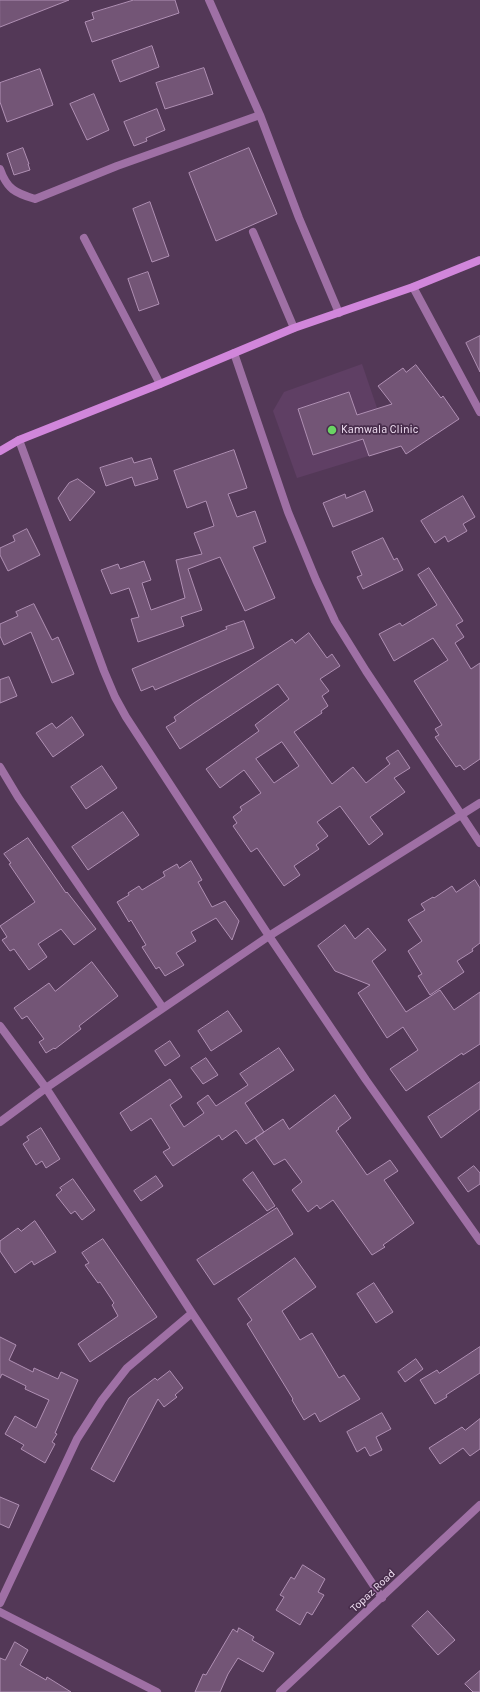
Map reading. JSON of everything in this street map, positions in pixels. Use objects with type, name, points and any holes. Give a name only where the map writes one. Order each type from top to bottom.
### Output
[{"type":"street","points":[[209,0],[260,115],[299,218],[339,313]]},
{"type":"street","points":[[0,169],[4,179],[11,189],[22,195],[35,199],[117,166],[260,115]]},
{"type":"street","points":[[253,232],[294,328]]},
{"type":"street","points":[[84,238],[160,384]]},
{"type":"street","points":[[0,451],[19,440],[160,384],[294,328],[413,287],[480,260]]},
{"type":"street","points":[[413,287],[480,412]]},
{"type":"street","points":[[234,353],[288,512],[316,580],[335,621],[366,671],[480,843]]},
{"type":"street","points":[[19,440],[115,697],[126,717],[269,936],[371,1086],[480,1241]]},
{"type":"street","points":[[0,767],[18,797],[162,1008]]},
{"type":"street","points":[[0,1122],[46,1088],[269,936],[480,803]]},
{"type":"street","points":[[0,1026],[46,1088],[192,1313],[382,1598]]},
{"type":"street","points":[[0,1603],[78,1439],[102,1400],[127,1368],[192,1313]]},
{"type":"street","name":"Topaz Road","points":[[280,1692],[480,1505]]},
{"type":"street","points":[[0,1612],[157,1692]]},
{"type":"shaded area","name":"Kamwala Clinic","points":[[362,364],[391,449],[297,478],[273,411],[284,392]]},
{"type":"building","points":[[0,0],[69,0],[0,27]]},
{"type":"building","points":[[134,0],[175,0],[179,13],[92,42],[85,22],[94,19],[92,13]]},
{"type":"building","points":[[152,46],[159,67],[120,82],[112,61]]},
{"type":"building","points":[[204,68],[213,94],[165,109],[156,83]]},
{"type":"building","points":[[40,69],[53,105],[7,122],[0,102],[0,83]]},
{"type":"building","points":[[94,94],[109,130],[87,140],[70,104]]},
{"type":"building","points":[[157,109],[165,130],[146,138],[147,141],[134,146],[124,122]]},
{"type":"building","points":[[23,148],[30,170],[14,175],[7,154]]},
{"type":"building","points":[[249,148],[277,214],[216,241],[189,173]]},
{"type":"building","points":[[150,202],[169,256],[152,262],[133,209]]},
{"type":"building","points":[[148,272],[159,304],[139,311],[128,279]]},
{"type":"building","points":[[480,336],[480,372],[466,343]]},
{"type":"building","points":[[416,365],[441,398],[443,396],[459,419],[406,454],[401,446],[369,456],[363,439],[313,455],[298,409],[349,392],[357,415],[392,404],[378,386],[403,368],[406,372]]},
{"type":"building","points":[[234,450],[247,488],[228,494],[237,517],[255,511],[266,542],[253,547],[275,598],[245,611],[220,557],[188,569],[202,610],[181,617],[184,626],[138,642],[131,619],[139,617],[129,588],[111,594],[101,570],[118,564],[120,569],[144,561],[151,580],[142,583],[151,610],[185,598],[176,560],[202,554],[194,533],[214,526],[206,501],[187,508],[174,471]]},
{"type":"building","points":[[132,458],[134,463],[151,458],[158,479],[135,486],[132,477],[106,486],[100,468]]},
{"type":"building","points":[[78,479],[95,492],[70,521],[58,498],[69,483]]},
{"type":"building","points":[[365,491],[373,511],[333,527],[323,503],[345,494],[346,498]]},
{"type":"building","points":[[463,496],[475,517],[463,524],[467,531],[448,542],[445,536],[435,543],[421,521]]},
{"type":"building","points":[[27,529],[40,555],[8,571],[0,555],[0,548],[15,541],[13,536]]},
{"type":"building","points":[[383,538],[394,560],[397,558],[403,570],[363,589],[357,577],[362,575],[352,552]]},
{"type":"building","points":[[429,568],[463,621],[456,625],[464,637],[455,643],[471,669],[480,663],[480,759],[464,770],[460,765],[456,767],[435,737],[439,735],[435,729],[442,725],[414,681],[448,660],[433,638],[394,661],[379,634],[400,623],[402,626],[437,605],[418,575]]},
{"type":"building","points":[[34,604],[52,640],[58,637],[74,674],[52,683],[31,632],[4,645],[0,636],[0,624],[18,616],[16,612]]},
{"type":"building","points":[[244,621],[254,648],[155,690],[153,686],[141,691],[132,669],[227,629],[226,627]]},
{"type":"building","points":[[309,633],[327,658],[332,654],[340,666],[320,679],[329,691],[322,696],[328,706],[321,711],[322,713],[294,732],[332,784],[353,767],[366,783],[390,764],[386,758],[398,750],[410,768],[394,778],[405,792],[370,817],[383,834],[369,845],[340,806],[317,822],[328,836],[316,845],[319,849],[294,866],[300,875],[284,886],[257,848],[251,852],[233,826],[237,823],[233,817],[242,810],[240,807],[261,793],[244,770],[220,788],[206,769],[259,731],[255,725],[289,699],[278,684],[180,749],[166,727],[176,721],[174,717],[194,703],[292,639],[295,643]],"holes":[[[282,742],[299,766],[274,783],[256,759]]]},
{"type":"building","points":[[9,677],[17,696],[0,703],[0,680]]},
{"type":"building","points":[[72,717],[84,735],[53,757],[36,733],[52,723],[56,728]]},
{"type":"building","points":[[102,766],[117,788],[86,809],[71,787]]},
{"type":"building","points":[[123,812],[139,835],[88,870],[72,847]]},
{"type":"building","points":[[28,838],[66,893],[67,892],[96,929],[74,945],[61,929],[38,944],[47,957],[29,970],[14,949],[10,951],[2,940],[7,937],[0,926],[35,902],[9,864],[11,863],[4,854]]},
{"type":"building","points":[[191,861],[202,880],[198,882],[212,907],[225,901],[239,921],[232,940],[216,918],[191,932],[196,941],[176,953],[184,965],[165,976],[159,967],[156,969],[142,947],[146,945],[131,920],[129,922],[117,902],[129,895],[128,893],[139,886],[142,890],[165,876],[163,872],[177,864],[179,868]]},
{"type":"building","points":[[475,880],[480,888],[480,943],[472,949],[473,951],[457,961],[464,972],[430,995],[418,976],[422,974],[408,951],[422,941],[408,920],[425,910],[421,904],[433,897],[434,898],[452,886],[456,892]]},
{"type":"building","points":[[345,925],[355,939],[368,928],[386,950],[372,961],[406,1012],[440,990],[454,1010],[480,992],[480,1044],[463,1055],[462,1053],[406,1091],[390,1069],[418,1050],[403,1027],[387,1038],[358,993],[370,985],[335,971],[318,946]]},
{"type":"building","points":[[92,962],[118,996],[79,1026],[81,1029],[55,1049],[54,1048],[46,1053],[39,1042],[44,1039],[27,1016],[22,1019],[14,1008],[49,983],[55,991]]},
{"type":"building","points":[[228,1011],[242,1031],[211,1051],[198,1031]]},
{"type":"building","points":[[170,1041],[180,1056],[165,1066],[155,1051]]},
{"type":"building","points":[[279,1048],[294,1070],[245,1103],[264,1132],[246,1144],[236,1130],[222,1140],[219,1135],[173,1166],[163,1152],[170,1148],[151,1118],[131,1131],[120,1113],[170,1079],[182,1097],[170,1105],[184,1127],[204,1113],[197,1103],[208,1095],[216,1106],[248,1085],[240,1074]]},
{"type":"building","points":[[206,1058],[218,1075],[203,1084],[191,1068]]},
{"type":"building","points":[[480,1082],[480,1109],[441,1138],[428,1117]]},
{"type":"building","points":[[335,1095],[351,1118],[336,1131],[367,1175],[390,1160],[398,1171],[384,1180],[414,1223],[383,1245],[385,1247],[372,1255],[333,1200],[320,1209],[317,1205],[308,1212],[292,1190],[302,1182],[285,1159],[274,1165],[255,1138],[283,1119],[289,1129]]},
{"type":"building","points":[[41,1128],[60,1159],[46,1168],[42,1161],[36,1165],[23,1144],[29,1140],[27,1137]]},
{"type":"building","points":[[474,1166],[480,1173],[480,1184],[468,1192],[458,1178]]},
{"type":"building","points":[[253,1172],[275,1206],[267,1211],[243,1180]]},
{"type":"building","points":[[156,1176],[163,1186],[141,1201],[134,1191]]},
{"type":"building","points":[[73,1179],[95,1210],[82,1220],[75,1211],[71,1214],[56,1195],[62,1190],[60,1188]]},
{"type":"building","points":[[277,1208],[293,1234],[214,1285],[197,1260]]},
{"type":"building","points":[[35,1221],[56,1252],[34,1265],[32,1261],[15,1273],[0,1251],[0,1241],[18,1228],[21,1231]]},
{"type":"building","points":[[103,1239],[157,1317],[90,1362],[78,1344],[118,1316],[112,1305],[114,1303],[100,1282],[98,1283],[85,1265],[89,1263],[82,1253]]},
{"type":"building","points":[[295,1258],[316,1287],[282,1311],[300,1340],[312,1333],[339,1378],[344,1375],[360,1399],[320,1422],[315,1413],[304,1420],[292,1400],[293,1399],[247,1324],[252,1320],[238,1299]]},
{"type":"building","points":[[374,1283],[393,1312],[376,1323],[357,1294]]},
{"type":"building","points":[[0,1337],[16,1345],[9,1360],[33,1372],[34,1368],[58,1379],[61,1372],[78,1380],[55,1433],[57,1434],[52,1442],[55,1444],[45,1463],[21,1449],[24,1445],[5,1434],[15,1416],[36,1428],[49,1400],[25,1389],[26,1386],[2,1374],[0,1378]]},
{"type":"building","points":[[480,1347],[480,1373],[435,1404],[420,1380],[437,1370],[439,1373]]},
{"type":"building","points":[[416,1359],[423,1369],[405,1382],[398,1372]]},
{"type":"building","points":[[170,1371],[183,1388],[175,1395],[177,1397],[164,1407],[158,1399],[114,1482],[91,1469],[129,1398],[155,1378],[157,1380]]},
{"type":"building","points":[[382,1413],[391,1429],[376,1437],[382,1450],[370,1456],[365,1447],[357,1452],[347,1432]]},
{"type":"building","points":[[480,1419],[480,1449],[470,1456],[463,1448],[440,1464],[429,1448],[462,1427],[465,1430]]},
{"type":"building","points":[[0,1497],[19,1505],[9,1528],[0,1524]]},
{"type":"building","points":[[303,1565],[325,1579],[318,1592],[324,1595],[312,1615],[307,1612],[300,1625],[276,1610],[284,1597],[280,1595],[291,1577],[294,1579]]},
{"type":"building","points":[[428,1611],[455,1640],[438,1655],[412,1626]]},
{"type":"building","points":[[239,1628],[254,1637],[252,1640],[274,1653],[263,1672],[238,1658],[228,1674],[220,1692],[195,1692],[203,1674],[206,1675],[233,1629],[237,1632]]},
{"type":"building","points":[[15,1642],[28,1650],[20,1665],[46,1680],[47,1677],[71,1692],[0,1692],[0,1658],[5,1660]]},
{"type":"building","points":[[480,1671],[480,1692],[473,1692],[465,1684]]},
{"type":"place","name":"Kamwala Clinic","points":[[332,430]]}]
